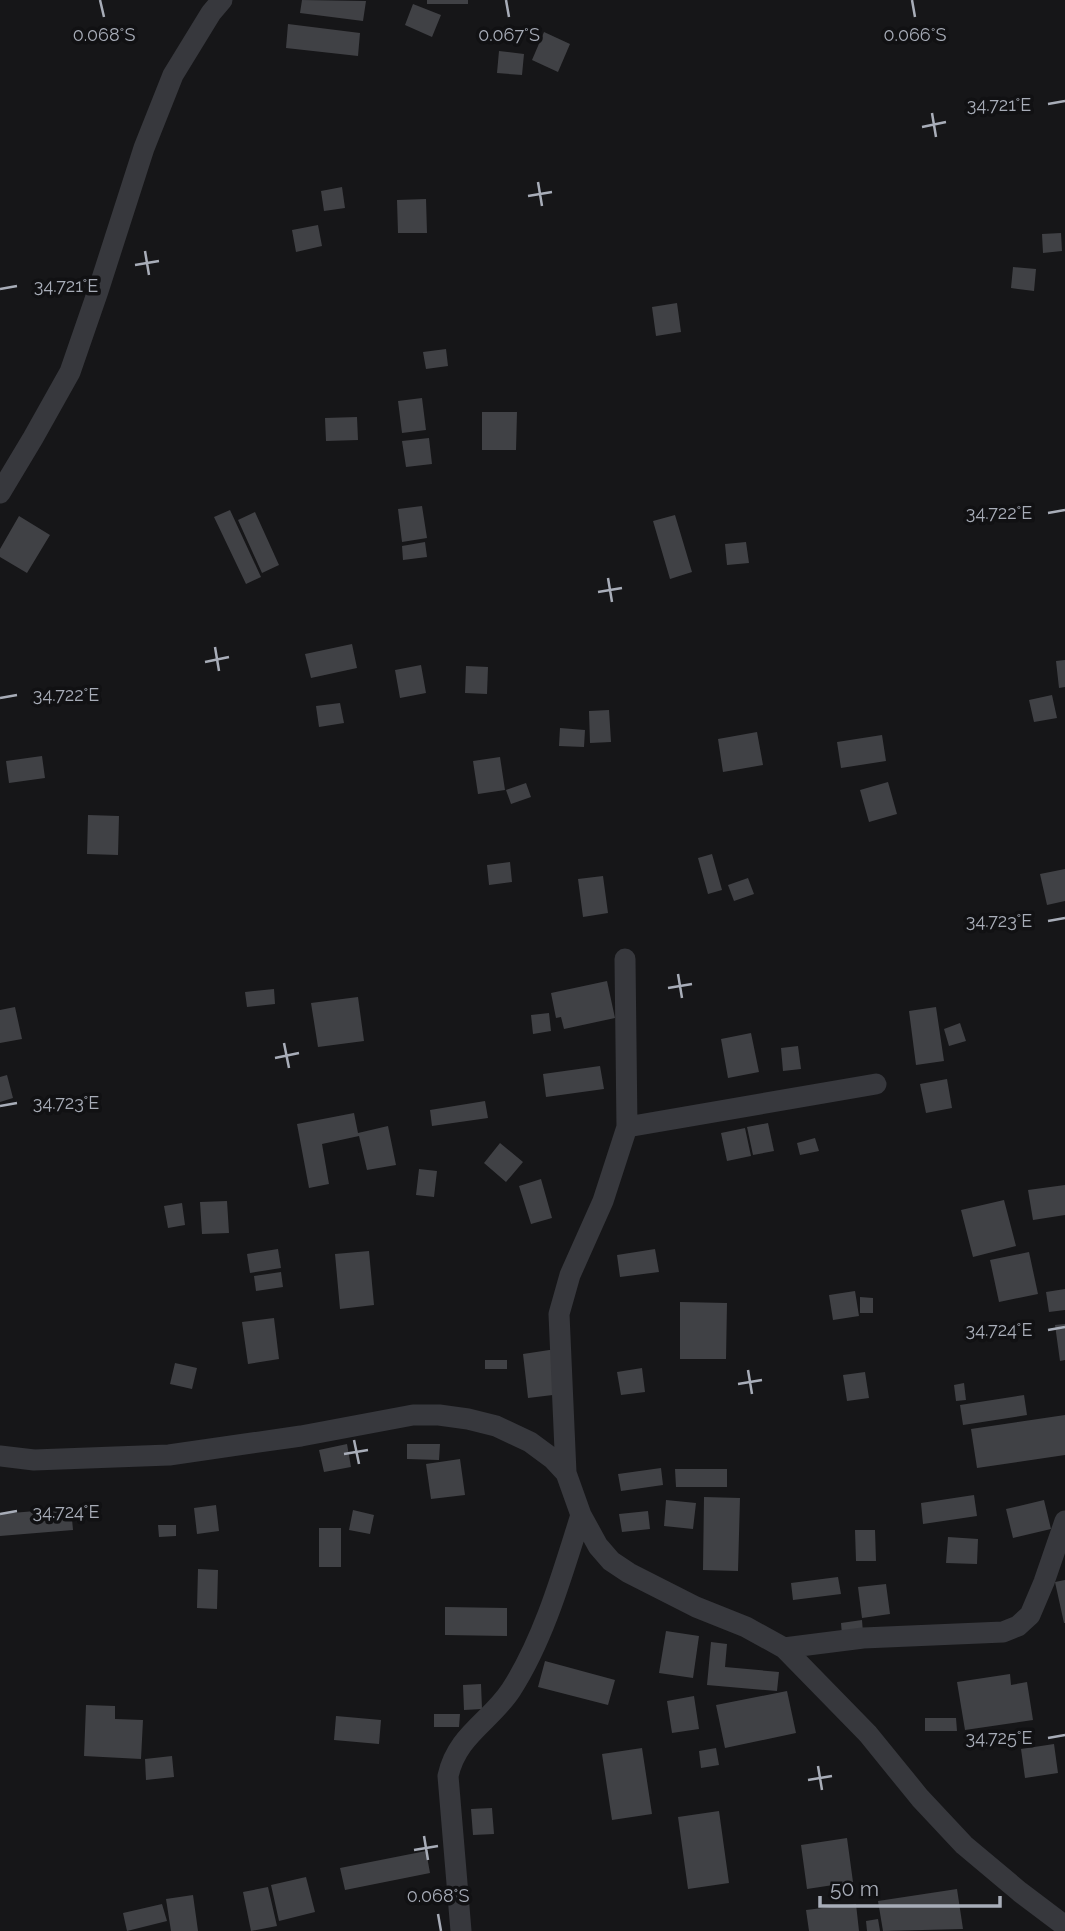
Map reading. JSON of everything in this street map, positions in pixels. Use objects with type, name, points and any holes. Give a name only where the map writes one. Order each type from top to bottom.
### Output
[{"type":"street","points":[[0,493],[69,372],[144,148],[173,75],[222,0]]},
{"type":"street","points":[[625,959],[626,1127],[603,1201],[570,1275],[559,1314],[566,1473],[580,1515],[598,1546],[611,1561],[629,1573],[696,1607],[746,1627],[784,1648],[867,1734],[920,1798],[964,1845],[1065,1926]]},
{"type":"street","points":[[626,1127],[876,1084]]},
{"type":"street","points":[[0,1456],[34,1460],[169,1455],[301,1436],[413,1415],[439,1415],[496,1426],[530,1442],[553,1459],[566,1473]]},
{"type":"street","points":[[461,1931],[448,1776],[452,1761],[459,1747],[511,1691],[535,1644],[558,1586],[580,1515]]},
{"type":"street","points":[[784,1648],[863,1638],[1003,1632],[1018,1626],[1030,1615],[1065,1521]]},
{"type":"building","points":[[302,0],[366,1],[363,21],[300,13]]},
{"type":"building","points":[[427,0],[468,0],[468,4],[427,4]]},
{"type":"building","points":[[413,4],[441,15],[432,37],[405,25]]},
{"type":"building","points":[[288,24],[360,33],[358,56],[286,48]]},
{"type":"building","points":[[544,32],[570,44],[558,72],[532,60]]},
{"type":"building","points":[[499,51],[524,54],[522,75],[497,73]]},
{"type":"building","points":[[342,187],[345,208],[324,211],[321,191]]},
{"type":"building","points":[[426,199],[427,233],[398,233],[397,200]]},
{"type":"building","points":[[318,225],[322,246],[296,252],[292,230]]},
{"type":"building","points":[[1061,233],[1062,251],[1043,253],[1042,234]]},
{"type":"building","points":[[1013,267],[1036,269],[1034,291],[1011,288]]},
{"type":"building","points":[[677,303],[681,332],[656,336],[652,307]]},
{"type":"building","points":[[446,349],[448,366],[426,369],[423,352]]},
{"type":"building","points":[[422,398],[426,430],[402,433],[398,401]]},
{"type":"building","points":[[482,412],[517,412],[516,450],[482,450]]},
{"type":"building","points":[[357,417],[358,440],[326,441],[325,418]]},
{"type":"building","points":[[429,438],[432,464],[406,467],[402,441]]},
{"type":"building","points":[[422,506],[427,538],[402,542],[398,509]]},
{"type":"building","points":[[230,510],[261,577],[246,584],[214,517]]},
{"type":"building","points":[[255,512],[279,565],[262,573],[238,520]]},
{"type":"building","points":[[675,515],[692,572],[670,579],[653,521]]},
{"type":"building","points":[[19,516],[50,535],[27,573],[0,557],[0,549]]},
{"type":"building","points":[[425,542],[427,557],[403,560],[402,546]]},
{"type":"building","points":[[746,542],[749,563],[727,565],[725,544]]},
{"type":"building","points":[[352,644],[357,668],[311,678],[305,654]]},
{"type":"building","points":[[1065,660],[1065,687],[1059,688],[1056,661]]},
{"type":"building","points":[[421,665],[426,693],[400,698],[395,670]]},
{"type":"building","points":[[466,666],[488,667],[487,694],[465,693]]},
{"type":"building","points":[[1052,695],[1057,718],[1034,722],[1029,700]]},
{"type":"building","points":[[340,703],[344,723],[319,727],[316,706]]},
{"type":"building","points":[[609,710],[611,742],[590,743],[589,711]]},
{"type":"building","points":[[560,728],[585,730],[584,747],[559,746]]},
{"type":"building","points":[[757,732],[763,765],[723,772],[718,739]]},
{"type":"building","points":[[882,735],[886,761],[841,768],[837,742]]},
{"type":"building","points":[[42,756],[45,778],[9,783],[6,761]]},
{"type":"building","points":[[500,757],[505,790],[478,794],[473,761]]},
{"type":"building","points":[[888,782],[897,814],[869,822],[860,790]]},
{"type":"building","points":[[526,783],[531,797],[511,804],[506,790]]},
{"type":"building","points":[[88,815],[119,816],[118,855],[87,854]]},
{"type":"building","points":[[712,854],[722,890],[708,894],[698,858]]},
{"type":"building","points":[[510,862],[512,882],[489,885],[487,865]]},
{"type":"building","points":[[1065,869],[1065,901],[1047,905],[1040,874]]},
{"type":"building","points":[[603,876],[608,913],[583,917],[578,879]]},
{"type":"building","points":[[748,878],[754,894],[734,901],[728,885]]},
{"type":"building","points":[[607,981],[615,1018],[564,1029],[561,1017],[556,1018],[551,993]]},
{"type":"building","points":[[274,989],[275,1004],[247,1007],[245,992]]},
{"type":"building","points":[[358,997],[364,1041],[318,1047],[311,1003]]},
{"type":"building","points":[[15,1007],[22,1039],[0,1043],[0,1010]]},
{"type":"building","points":[[936,1007],[944,1061],[916,1065],[909,1011]]},
{"type":"building","points":[[549,1013],[551,1031],[533,1034],[531,1015]]},
{"type":"building","points":[[960,1023],[966,1041],[949,1046],[944,1029]]},
{"type":"building","points":[[751,1033],[759,1072],[728,1078],[721,1039]]},
{"type":"building","points":[[798,1046],[801,1069],[783,1071],[781,1048]]},
{"type":"building","points":[[600,1066],[604,1089],[546,1097],[543,1074]]},
{"type":"building","points":[[7,1075],[13,1098],[0,1102],[0,1077]]},
{"type":"building","points":[[947,1079],[952,1108],[926,1113],[920,1084]]},
{"type":"building","points":[[485,1101],[488,1118],[432,1126],[430,1110]]},
{"type":"building","points":[[354,1113],[358,1133],[388,1126],[396,1165],[367,1170],[359,1136],[322,1144],[329,1184],[309,1188],[297,1124]]},
{"type":"building","points":[[768,1123],[774,1151],[753,1155],[747,1127]]},
{"type":"building","points":[[745,1128],[751,1156],[727,1161],[721,1133]]},
{"type":"building","points":[[815,1138],[819,1151],[800,1155],[797,1143]]},
{"type":"building","points":[[500,1143],[523,1162],[506,1182],[484,1163]]},
{"type":"building","points":[[419,1169],[437,1171],[434,1197],[416,1195]]},
{"type":"building","points":[[541,1179],[552,1218],[531,1224],[519,1186]]},
{"type":"building","points":[[1065,1185],[1065,1215],[1033,1220],[1028,1190]]},
{"type":"building","points":[[1004,1200],[1016,1246],[973,1257],[961,1210]]},
{"type":"building","points":[[227,1201],[229,1233],[202,1234],[200,1202]]},
{"type":"building","points":[[182,1203],[185,1225],[168,1228],[164,1206]]},
{"type":"building","points":[[278,1249],[281,1268],[250,1273],[247,1254]]},
{"type":"building","points":[[655,1249],[659,1272],[620,1277],[617,1255]]},
{"type":"building","points":[[369,1251],[374,1305],[340,1309],[335,1254]]},
{"type":"building","points":[[1029,1252],[1038,1294],[999,1302],[990,1260]]},
{"type":"building","points":[[281,1272],[283,1287],[256,1291],[254,1276]]},
{"type":"building","points":[[1065,1289],[1065,1310],[1049,1312],[1046,1292]]},
{"type":"building","points":[[855,1291],[859,1316],[833,1320],[829,1295]]},
{"type":"building","points":[[860,1297],[873,1298],[873,1313],[860,1313]]},
{"type":"building","points":[[680,1302],[727,1303],[726,1359],[680,1359]]},
{"type":"building","points":[[274,1318],[279,1359],[248,1364],[242,1322]]},
{"type":"building","points":[[1065,1324],[1065,1360],[1060,1361],[1055,1325]]},
{"type":"building","points":[[556,1349],[561,1394],[528,1398],[523,1354]]},
{"type":"building","points":[[485,1360],[507,1360],[507,1369],[485,1369]]},
{"type":"building","points":[[175,1363],[197,1368],[192,1389],[170,1384]]},
{"type":"building","points":[[642,1368],[645,1392],[621,1395],[617,1372]]},
{"type":"building","points":[[865,1372],[869,1398],[847,1401],[843,1375]]},
{"type":"building","points":[[964,1383],[966,1400],[956,1401],[954,1385]]},
{"type":"building","points":[[1024,1395],[1027,1415],[963,1425],[960,1405]]},
{"type":"building","points":[[1065,1415],[1065,1455],[977,1468],[971,1429]]},
{"type":"building","points":[[347,1444],[351,1467],[324,1472],[319,1450]]},
{"type":"building","points":[[407,1444],[440,1444],[439,1460],[407,1459]]},
{"type":"building","points":[[460,1459],[465,1495],[431,1499],[426,1464]]},
{"type":"building","points":[[661,1468],[663,1485],[621,1491],[618,1474]]},
{"type":"building","points":[[675,1469],[727,1469],[727,1487],[676,1487]]},
{"type":"building","points":[[974,1495],[977,1516],[923,1524],[921,1503]]},
{"type":"building","points":[[704,1497],[740,1498],[738,1571],[703,1570]]},
{"type":"building","points":[[666,1500],[696,1503],[693,1529],[664,1526]]},
{"type":"building","points":[[1044,1500],[1051,1529],[1013,1538],[1006,1509]]},
{"type":"building","points":[[216,1505],[219,1531],[197,1534],[194,1508]]},
{"type":"building","points":[[71,1508],[73,1530],[0,1536],[0,1514]]},
{"type":"building","points":[[353,1510],[374,1515],[370,1534],[349,1530]]},
{"type":"building","points":[[648,1511],[650,1529],[622,1532],[619,1514]]},
{"type":"building","points":[[158,1525],[176,1525],[176,1536],[159,1537]]},
{"type":"building","points":[[319,1528],[341,1528],[341,1567],[319,1567]]},
{"type":"building","points":[[855,1530],[875,1530],[876,1561],[856,1561]]},
{"type":"building","points":[[948,1537],[978,1539],[977,1564],[946,1563]]},
{"type":"building","points":[[198,1569],[218,1570],[217,1609],[197,1608]]},
{"type":"building","points":[[838,1577],[841,1594],[793,1600],[791,1583]]},
{"type":"building","points":[[1065,1580],[1065,1623],[1064,1623],[1055,1582]]},
{"type":"building","points":[[886,1584],[890,1614],[862,1618],[858,1587]]},
{"type":"building","points":[[445,1607],[507,1608],[507,1636],[445,1635]]},
{"type":"building","points":[[862,1620],[863,1633],[842,1635],[841,1623]]},
{"type":"building","points":[[666,1631],[699,1636],[693,1678],[659,1673]]},
{"type":"building","points":[[711,1642],[727,1644],[725,1667],[779,1672],[777,1691],[707,1685]]},
{"type":"building","points":[[545,1661],[615,1680],[608,1705],[538,1687]]},
{"type":"building","points":[[1010,1674],[1011,1685],[1027,1682],[1033,1720],[965,1730],[957,1682]]},
{"type":"building","points":[[481,1684],[482,1709],[464,1710],[463,1685]]},
{"type":"building","points":[[787,1691],[796,1733],[725,1748],[716,1705]]},
{"type":"building","points":[[694,1696],[699,1729],[672,1733],[667,1701]]},
{"type":"building","points":[[86,1705],[115,1706],[115,1719],[143,1720],[141,1759],[84,1756]]},
{"type":"building","points":[[434,1714],[460,1714],[459,1727],[434,1727]]},
{"type":"building","points":[[336,1716],[381,1720],[379,1744],[334,1740]]},
{"type":"building","points":[[925,1718],[956,1718],[957,1731],[925,1731]]},
{"type":"building","points":[[1054,1744],[1058,1773],[1025,1778],[1021,1749]]},
{"type":"building","points":[[642,1748],[652,1814],[612,1820],[602,1754]]},
{"type":"building","points":[[716,1748],[719,1765],[701,1768],[699,1751]]},
{"type":"building","points":[[172,1756],[174,1777],[146,1780],[145,1759]]},
{"type":"building","points":[[492,1808],[494,1834],[473,1835],[471,1809]]},
{"type":"building","points":[[719,1811],[729,1883],[688,1889],[678,1817]]},
{"type":"building","points":[[847,1838],[853,1882],[807,1889],[801,1845]]},
{"type":"building","points":[[426,1851],[430,1873],[345,1890],[340,1868]]},
{"type":"building","points":[[306,1877],[315,1912],[279,1921],[271,1885]]},
{"type":"building","points":[[268,1887],[277,1926],[251,1931],[243,1892]]},
{"type":"building","points":[[957,1889],[963,1929],[883,1931],[878,1901]]},
{"type":"building","points":[[193,1895],[198,1931],[171,1931],[166,1899]]},
{"type":"building","points":[[162,1904],[167,1921],[127,1931],[123,1913]]},
{"type":"building","points":[[856,1904],[859,1931],[809,1931],[806,1910]]},
{"type":"building","points":[[878,1919],[880,1931],[867,1931],[866,1921]]}]
